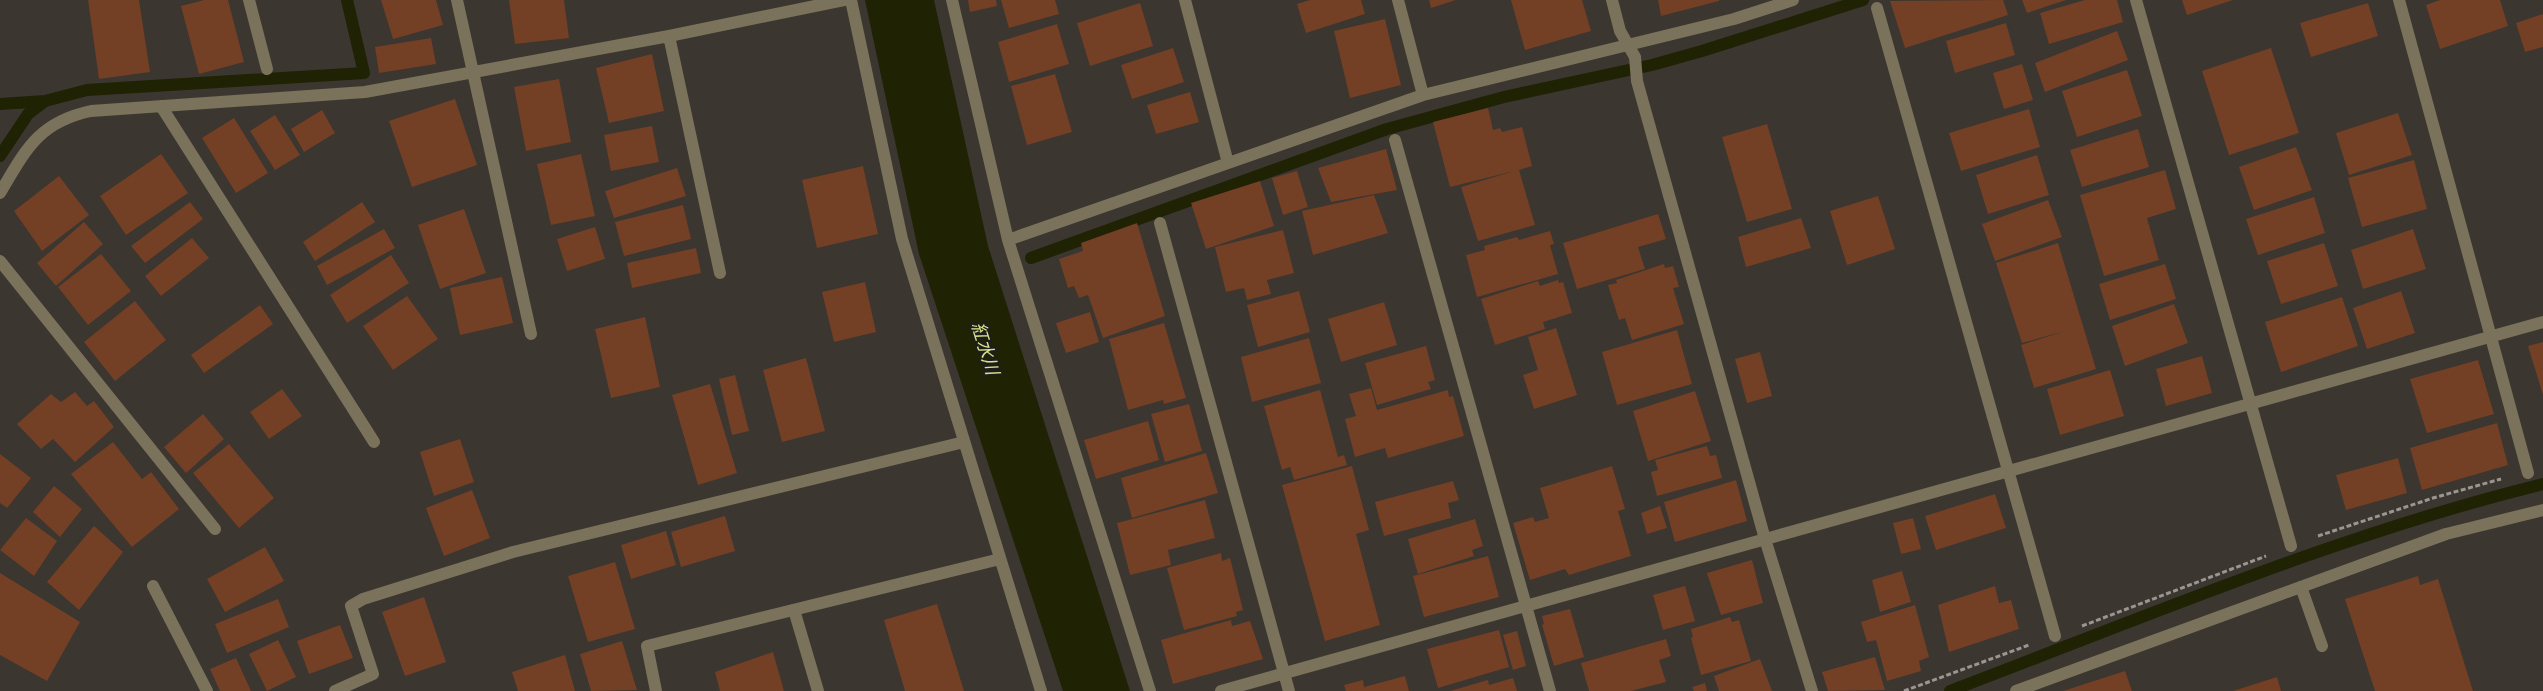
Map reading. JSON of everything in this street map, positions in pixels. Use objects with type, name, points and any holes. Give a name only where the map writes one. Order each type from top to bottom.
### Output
[{"type":"street","points":[[249,0],[267,69]]},
{"type":"street","points":[[457,0],[531,334]]},
{"type":"street","points":[[0,192],[33,142],[50,125],[70,115],[91,111],[160,106],[267,91],[365,92],[669,36],[844,0]]},
{"type":"street","points":[[851,0],[902,239],[1041,691]]},
{"type":"street","points":[[952,0],[1008,240],[1150,691]]},
{"type":"street","points":[[1185,0],[1228,163]]},
{"type":"street","points":[[1398,0],[1423,95]]},
{"type":"street","points":[[1612,0],[1620,31],[1635,57],[1637,75],[1765,539],[1812,691]]},
{"type":"street","points":[[1008,240],[1423,95],[1734,20],[1793,0]]},
{"type":"street","points":[[2136,0],[2291,546]]},
{"type":"street","points":[[2399,0],[2528,473]]},
{"type":"street","points":[[1877,8],[2055,636]]},
{"type":"street","points":[[669,36],[720,273]]},
{"type":"street","points":[[160,106],[374,442]]},
{"type":"street","points":[[1394,140],[1550,691]]},
{"type":"street","points":[[1160,222],[1289,691]]},
{"type":"street","points":[[0,260],[215,529]]},
{"type":"street","points":[[1221,691],[2249,402],[2543,322]]},
{"type":"street","points":[[336,691],[373,674],[351,606],[363,599],[513,552],[964,442]]},
{"type":"street","points":[[2016,691],[2446,534],[2543,510]]},
{"type":"street","points":[[656,691],[647,646],[1000,559]]},
{"type":"street","points":[[153,586],[207,691]]},
{"type":"street","points":[[2300,587],[2322,646]]},
{"type":"street","points":[[794,610],[818,691]]},
{"type":"path","points":[[1904,691],[2291,546],[2433,498],[2528,473]]},
{"type":"water","name":"紅水川","points":[[865,0],[934,0],[988,246],[1130,691],[1063,691],[919,254]]},
{"type":"building","points":[[88,0],[139,0],[150,72],[99,79]]},
{"type":"building","points":[[204,0],[228,0],[244,62],[199,74],[181,6]]},
{"type":"building","points":[[381,0],[436,0],[443,25],[393,39]]},
{"type":"building","points":[[509,0],[564,0],[569,38],[515,44]]},
{"type":"building","points":[[968,0],[996,0],[997,6],[970,12]]},
{"type":"building","points":[[1001,0],[1055,0],[1059,14],[1009,28]]},
{"type":"building","points":[[1310,0],[1361,0],[1365,14],[1306,33],[1297,4]]},
{"type":"building","points":[[1429,0],[1456,0],[1431,8]]},
{"type":"building","points":[[1511,0],[1582,0],[1591,31],[1525,50]]},
{"type":"building","points":[[1658,0],[1719,0],[1719,1],[1661,16]]},
{"type":"building","points":[[2003,0],[2008,15],[1905,48],[1890,1]]},
{"type":"building","points":[[2022,0],[2066,0],[2027,13]]},
{"type":"building","points":[[2085,0],[2117,0],[2123,22],[2049,44],[2040,13]]},
{"type":"building","points":[[2182,0],[2233,0],[2187,15]]},
{"type":"building","points":[[2440,0],[2500,0],[2508,26],[2440,49],[2426,5]]},
{"type":"building","points":[[1140,3],[1153,46],[1090,66],[1077,23]]},
{"type":"building","points":[[2368,3],[2378,36],[2311,57],[2300,23]]},
{"type":"building","points":[[2543,14],[2543,47],[2525,52],[2516,23]]},
{"type":"building","points":[[1385,19],[1401,85],[1350,98],[1334,31]]},
{"type":"building","points":[[2006,23],[2015,55],[1955,73],[1946,41]]},
{"type":"building","points":[[1057,24],[1069,64],[1009,82],[998,42]]},
{"type":"building","points":[[2117,31],[2128,60],[2045,92],[2035,63]]},
{"type":"building","points":[[431,38],[436,64],[379,73],[375,47]]},
{"type":"building","points":[[1173,48],[1184,82],[1132,99],[1121,65]]},
{"type":"building","points":[[2271,48],[2299,133],[2229,155],[2202,71]]},
{"type":"building","points":[[652,54],[664,111],[609,123],[596,68]]},
{"type":"building","points":[[2022,64],[2033,100],[2004,109],[1993,73]]},
{"type":"building","points":[[2127,70],[2142,116],[2077,137],[2062,91]]},
{"type":"building","points":[[1055,74],[1072,132],[1027,145],[1011,86]]},
{"type":"building","points":[[559,79],[571,142],[526,151],[514,87]]},
{"type":"building","points":[[1190,92],[1199,122],[1156,134],[1147,105]]},
{"type":"building","points":[[455,99],[477,165],[412,187],[389,121]]},
{"type":"building","points":[[1488,108],[1493,130],[1500,128],[1502,132],[1522,127],[1532,166],[1519,170],[1535,225],[1478,241],[1461,187],[1514,171],[1450,187],[1433,122]]},
{"type":"building","points":[[2029,109],[2040,147],[1961,171],[1949,133]]},
{"type":"building","points":[[322,110],[335,133],[304,152],[291,129]]},
{"type":"building","points":[[2398,113],[2412,155],[2349,175],[2336,133]]},
{"type":"building","points":[[275,115],[300,155],[275,170],[250,131]]},
{"type":"building","points":[[234,118],[268,173],[236,193],[202,138]]},
{"type":"building","points":[[1767,124],[1792,209],[1747,222],[1722,137]]},
{"type":"building","points":[[652,126],[659,162],[611,171],[604,135]]},
{"type":"building","points":[[2138,129],[2149,167],[2082,187],[2070,150]]},
{"type":"building","points":[[2296,147],[2312,190],[2254,210],[2239,167]]},
{"type":"building","points":[[1386,149],[1397,190],[1331,202],[1318,168]]},
{"type":"building","points":[[161,154],[188,193],[126,235],[100,196]]},
{"type":"building","points":[[581,154],[595,216],[551,225],[537,164]]},
{"type":"building","points":[[2037,155],[2049,195],[1988,214],[1976,175]]},
{"type":"building","points":[[2414,160],[2427,209],[2362,227],[2348,178]]},
{"type":"building","points":[[863,166],[878,234],[817,248],[802,180]]},
{"type":"building","points":[[677,168],[686,196],[614,218],[605,191]]},
{"type":"building","points":[[2165,170],[2176,209],[2147,218],[2159,260],[2104,276],[2080,195]]},
{"type":"building","points":[[1297,171],[1308,207],[1283,215],[1272,178]]},
{"type":"building","points":[[59,176],[89,215],[42,251],[14,211]]},
{"type":"building","points":[[1260,181],[1274,226],[1206,249],[1191,203]]},
{"type":"building","points":[[1374,195],[1388,233],[1313,255],[1302,211]]},
{"type":"building","points":[[1878,196],[1895,249],[1847,265],[1830,211]]},
{"type":"building","points":[[2314,197],[2325,233],[2258,255],[2246,219]]},
{"type":"building","points":[[2048,200],[2062,237],[1995,261],[1982,224]]},
{"type":"building","points":[[190,202],[203,219],[145,263],[131,246]]},
{"type":"building","points":[[362,202],[375,222],[315,261],[303,242]]},
{"type":"building","points":[[683,205],[691,239],[624,256],[615,222]]},
{"type":"building","points":[[464,209],[486,273],[440,289],[418,225]]},
{"type":"building","points":[[1658,214],[1666,239],[1638,247],[1645,269],[1577,289],[1563,243]]},
{"type":"building","points":[[1801,218],[1811,248],[1746,267],[1738,237]]},
{"type":"building","points":[[84,222],[103,244],[56,286],[37,263]]},
{"type":"building","points":[[1137,223],[1165,316],[1103,338],[1088,295],[1079,298],[1074,286],[1068,288],[1059,259],[1083,251],[1081,243]]},
{"type":"building","points":[[595,227],[605,259],[567,271],[557,239]]},
{"type":"building","points":[[384,229],[395,248],[327,285],[317,266]]},
{"type":"building","points":[[2413,229],[2426,269],[2363,289],[2351,250]]},
{"type":"building","points":[[1283,230],[1294,273],[1267,280],[1271,294],[1247,300],[1244,288],[1226,292],[1215,247]]},
{"type":"building","points":[[1550,231],[1554,244],[1550,245],[1558,274],[1477,297],[1466,255],[1485,250],[1484,246],[1517,237],[1519,240]]},
{"type":"building","points":[[192,238],[209,258],[161,296],[145,276]]},
{"type":"building","points":[[2058,243],[2096,369],[2034,388],[2021,345],[2065,331],[2022,343],[1996,263]]},
{"type":"building","points":[[2324,243],[2338,286],[2281,304],[2267,261]]},
{"type":"building","points":[[696,248],[701,273],[632,288],[627,263]]},
{"type":"building","points":[[101,254],[131,291],[88,325],[58,287]]},
{"type":"building","points":[[391,255],[409,283],[347,323],[330,295]]},
{"type":"building","points":[[1664,264],[1665,268],[1673,266],[1679,287],[1673,288],[1684,324],[1632,340],[1625,318],[1619,320],[1608,285],[1617,283],[1616,280]]},
{"type":"building","points":[[2165,264],[2176,299],[2110,320],[2099,284]]},
{"type":"building","points":[[502,277],[513,323],[460,335],[450,288]]},
{"type":"building","points":[[1558,280],[1559,283],[1563,282],[1572,313],[1543,322],[1545,329],[1495,345],[1481,299],[1538,281],[1540,286]]},
{"type":"building","points":[[865,282],[876,332],[834,342],[822,292]]},
{"type":"building","points":[[1299,291],[1310,332],[1258,347],[1247,305]]},
{"type":"building","points":[[2401,291],[2415,333],[2367,349],[2353,308]]},
{"type":"building","points":[[407,296],[438,339],[393,370],[363,326]]},
{"type":"building","points":[[2342,297],[2358,346],[2281,372],[2265,322]]},
{"type":"building","points":[[135,301],[166,340],[115,381],[84,342]]},
{"type":"building","points":[[1384,302],[1397,345],[1341,362],[1328,319]]},
{"type":"building","points":[[2174,304],[2188,343],[2125,366],[2112,326]]},
{"type":"building","points":[[260,305],[273,324],[204,373],[191,355]]},
{"type":"building","points":[[1090,312],[1099,342],[1066,353],[1056,323]]},
{"type":"building","points":[[645,317],[660,387],[611,398],[595,329]]},
{"type":"building","points":[[1164,323],[1186,398],[1164,404],[1163,400],[1128,410],[1109,339]]},
{"type":"building","points":[[1556,328],[1577,395],[1534,409],[1523,375],[1538,370],[1528,337]]},
{"type":"building","points":[[1677,330],[1692,384],[1617,405],[1602,352]]},
{"type":"building","points":[[1309,338],[1321,383],[1252,402],[1241,357]]},
{"type":"building","points":[[2543,342],[2543,395],[2528,346]]},
{"type":"building","points":[[1426,346],[1435,380],[1428,382],[1431,389],[1377,405],[1365,363]]},
{"type":"building","points":[[1760,352],[1772,396],[1747,403],[1735,359]]},
{"type":"building","points":[[2202,356],[2212,393],[2166,406],[2156,369]]},
{"type":"building","points":[[806,358],[825,431],[782,442],[763,370]]},
{"type":"building","points":[[2478,360],[2494,414],[2427,433],[2410,379]]},
{"type":"building","points":[[2110,370],[2124,416],[2060,435],[2047,389]]},
{"type":"building","points":[[735,375],[749,431],[732,435],[719,379]]},
{"type":"building","points":[[710,384],[737,473],[698,485],[672,395]]},
{"type":"building","points":[[1371,388],[1377,410],[1448,390],[1449,397],[1453,396],[1464,436],[1388,458],[1385,448],[1355,457],[1345,419],[1356,416],[1349,394]]},
{"type":"building","points":[[282,389],[302,416],[269,439],[250,412]]},
{"type":"building","points":[[1320,390],[1338,457],[1344,455],[1347,465],[1294,480],[1290,467],[1282,470],[1264,406]]},
{"type":"building","points":[[1695,391],[1711,441],[1648,461],[1633,411]]},
{"type":"building","points":[[75,392],[87,406],[94,401],[114,427],[75,462],[53,439],[41,449],[17,424],[51,394],[61,402]]},
{"type":"building","points":[[1189,404],[1202,451],[1165,462],[1151,414]]},
{"type":"building","points":[[203,414],[224,439],[186,473],[164,447]]},
{"type":"building","points":[[1148,421],[1159,460],[1096,479],[1084,440]]},
{"type":"building","points":[[2497,423],[2508,465],[2422,490],[2410,448]]},
{"type":"building","points":[[460,439],[474,482],[434,496],[420,452]]},
{"type":"building","points":[[113,442],[142,479],[151,472],[179,509],[132,547],[71,474]]},
{"type":"building","points":[[229,444],[274,498],[239,528],[193,473]]},
{"type":"building","points":[[1707,446],[1710,456],[1716,455],[1722,478],[1657,496],[1651,472],[1658,470],[1655,460]]},
{"type":"building","points":[[1206,453],[1218,493],[1132,518],[1121,478]]},
{"type":"building","points":[[0,454],[31,478],[7,508],[0,503]]},
{"type":"building","points":[[2398,458],[2407,493],[2346,510],[2336,475]]},
{"type":"building","points":[[1352,466],[1369,530],[1356,534],[1380,625],[1325,641],[1282,485]]},
{"type":"building","points":[[1612,466],[1625,509],[1618,511],[1631,556],[1569,575],[1565,569],[1530,580],[1513,523],[1533,517],[1535,522],[1549,518],[1540,488]]},
{"type":"building","points":[[1736,480],[1747,521],[1675,542],[1664,502]]},
{"type":"building","points":[[1453,481],[1459,500],[1448,503],[1451,518],[1384,536],[1375,502]]},
{"type":"building","points":[[54,486],[82,509],[60,537],[33,512]]},
{"type":"building","points":[[472,490],[490,538],[444,556],[426,508]]},
{"type":"building","points":[[1995,494],[2006,528],[1936,550],[1925,516]]},
{"type":"building","points":[[1205,500],[1215,538],[1168,550],[1171,565],[1130,575],[1117,523]]},
{"type":"building","points":[[1660,506],[1667,528],[1647,534],[1641,513]]},
{"type":"building","points":[[725,516],[735,551],[681,567],[671,532]]},
{"type":"building","points":[[26,518],[57,541],[34,576],[0,550]]},
{"type":"building","points":[[1913,518],[1921,549],[1901,554],[1893,523]]},
{"type":"building","points":[[1475,519],[1483,546],[1472,550],[1474,556],[1418,574],[1408,539]]},
{"type":"building","points":[[94,526],[123,552],[79,610],[47,582]]},
{"type":"building","points":[[666,531],[676,565],[631,579],[621,545]]},
{"type":"building","points":[[265,547],[284,581],[225,612],[207,579]]},
{"type":"building","points":[[1221,553],[1222,561],[1230,558],[1243,610],[1236,612],[1237,616],[1184,630],[1167,568]]},
{"type":"building","points":[[1488,556],[1499,597],[1424,617],[1413,576]]},
{"type":"building","points":[[1752,560],[1763,603],[1721,615],[1707,573]]},
{"type":"building","points":[[615,562],[635,629],[588,642],[568,576]]},
{"type":"building","points":[[1902,571],[1911,602],[1880,612],[1872,580]]},
{"type":"building","points":[[0,573],[80,622],[47,681],[0,655]]},
{"type":"building","points":[[2418,576],[2420,585],[2438,579],[2473,691],[2375,691],[2345,599]]},
{"type":"building","points":[[1685,586],[1695,621],[1663,630],[1653,595]]},
{"type":"building","points":[[1995,586],[1999,603],[2011,600],[2019,629],[1949,652],[1938,605]]},
{"type":"building","points":[[424,597],[446,662],[405,676],[382,612]]},
{"type":"building","points":[[278,599],[289,627],[227,653],[215,624]]},
{"type":"building","points":[[937,604],[964,691],[905,691],[884,620]]},
{"type":"building","points":[[1915,605],[1929,657],[1919,661],[1921,671],[1887,681],[1876,640],[1867,642],[1861,622]]},
{"type":"building","points":[[1570,609],[1584,657],[1554,666],[1542,625],[1544,624],[1542,616]]},
{"type":"building","points":[[1730,617],[1732,622],[1739,620],[1751,661],[1701,675],[1691,638],[1693,637],[1691,629]]},
{"type":"building","points":[[1231,620],[1232,626],[1250,621],[1263,659],[1173,684],[1161,640]]},
{"type":"building","points":[[340,625],[353,658],[309,674],[297,641]]},
{"type":"building","points":[[1499,630],[1509,667],[1438,688],[1427,649]]},
{"type":"building","points":[[1517,631],[1526,666],[1513,670],[1503,635]]},
{"type":"building","points":[[1666,639],[1671,656],[1659,660],[1666,682],[1631,691],[1589,691],[1581,663]]},
{"type":"building","points":[[278,640],[296,677],[267,691],[249,654]]},
{"type":"building","points":[[622,641],[637,690],[591,691],[580,654]]},
{"type":"building","points":[[773,652],[784,691],[720,691],[715,672]]},
{"type":"building","points":[[565,655],[575,691],[518,691],[512,672]]},
{"type":"building","points":[[1875,657],[1885,690],[1828,691],[1822,672]]},
{"type":"building","points":[[236,658],[251,691],[220,691],[210,669]]},
{"type":"building","points":[[1760,659],[1772,691],[1719,691],[1714,676]]},
{"type":"building","points":[[2125,671],[2132,691],[2063,691]]},
{"type":"building","points":[[1405,676],[1409,691],[1346,691],[1344,685],[1363,680],[1364,687]]},
{"type":"building","points":[[2277,677],[2281,691],[2233,691]]},
{"type":"building","points":[[1513,678],[1517,691],[1450,691],[1488,680],[1489,685]]},
{"type":"building","points":[[1705,683],[1707,691],[1694,691],[1692,687]]},
{"type":"waterway","points":[[0,156],[28,114],[45,101],[87,90],[364,73],[347,0]]},
{"type":"waterway","points":[[1031,258],[1387,129],[1504,97],[1652,65],[1863,0]]},
{"type":"waterway","points":[[0,104],[45,101]]},
{"type":"waterway","points":[[1950,691],[2244,578],[2318,552],[2467,504],[2543,484]]}]
